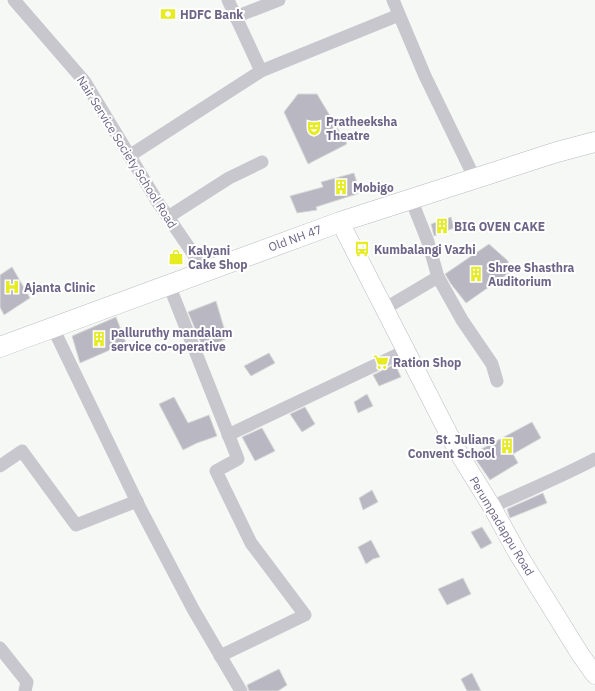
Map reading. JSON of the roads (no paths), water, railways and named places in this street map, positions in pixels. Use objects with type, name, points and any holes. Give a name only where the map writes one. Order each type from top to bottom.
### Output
[{"type":"main road","name":"Old NH 47","points":[[1,344],[54,328],[340,222],[557,152],[595,142]]},
{"type":"main road","name":"Perumpadappu Road","points":[[340,222],[458,452],[492,507],[518,554],[580,654],[595,675]]},
{"type":"street","name":"Nair Service Society School Road","points":[[14,0],[85,82],[168,218],[205,271]]},
{"type":"street","points":[[228,0],[261,71]]},
{"type":"street","points":[[235,17],[279,0]]},
{"type":"street","points":[[393,0],[425,76],[475,179]]},
{"type":"street","points":[[129,156],[226,95],[261,71],[399,15]]},
{"type":"street","points":[[168,218],[229,178],[262,162]]},
{"type":"street","points":[[411,199],[428,242],[438,277],[462,320],[492,364],[497,381]]},
{"type":"street","points":[[384,309],[438,277]]},
{"type":"street","points":[[169,285],[238,459],[216,471],[251,543],[305,615],[220,656]]},
{"type":"street","points":[[54,328],[137,501],[193,609],[241,691]]},
{"type":"street","points":[[228,435],[405,350]]},
{"type":"street","points":[[0,466],[22,451],[76,525],[137,501]]},
{"type":"street","points":[[492,507],[566,474],[595,459]]},
{"type":"street","points":[[0,648],[28,682],[25,691]]},
{"type":"place","name":"HDFC Bank","points":[[168,14]]},
{"type":"place","name":"Pratheeksha Theatre","points":[[314,128]]},
{"type":"place","name":"Mobigo","points":[[341,187]]},
{"type":"place","name":"BIG OVEN CAKE","points":[[442,226]]},
{"type":"place","name":"Kumbalangi Vazhi","points":[[362,249]]},
{"type":"place","name":"Kalyani Cake Shop","points":[[176,257]]},
{"type":"place","name":"Shree Shasthra Auditorium","points":[[476,274]]},
{"type":"place","name":"Ajanta Clinic","points":[[12,287]]},
{"type":"place","name":"palluruthy mandalam service co-operative","points":[[99,339]]},
{"type":"place","name":"Ration Shop","points":[[381,362]]},
{"type":"place","name":"St. Julians Convent School","points":[[507,446]]}]
